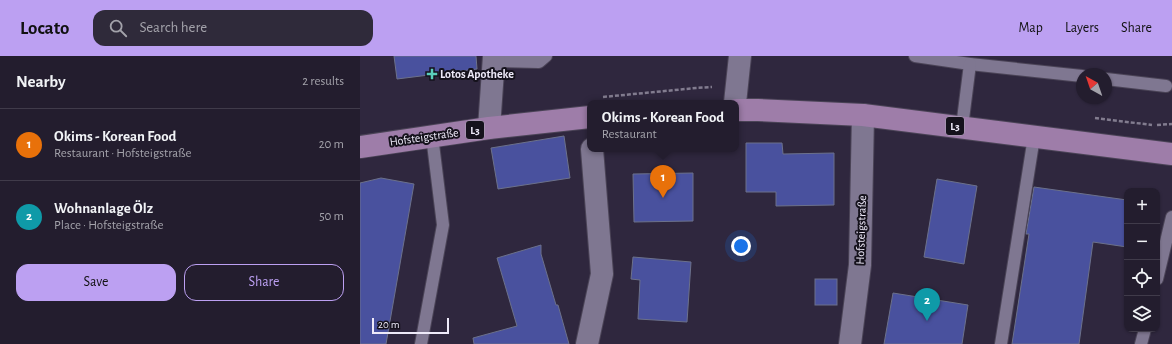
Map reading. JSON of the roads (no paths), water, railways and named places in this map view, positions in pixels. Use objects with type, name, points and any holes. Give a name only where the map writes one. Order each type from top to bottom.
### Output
[{"type":"main road","name":"L3","points":[[739,110],[863,115],[1172,154]]},
{"type":"main road","name":"Hofsteigstraße","points":[[360,147],[489,128],[587,111]]},
{"type":"street","points":[[735,100],[740,56]]},
{"type":"street","points":[[489,128],[493,58]]},
{"type":"street","name":"Hofsteigstraße","points":[[850,344],[860,265],[863,115]]},
{"type":"street","points":[[588,344],[602,274],[592,152]]},
{"type":"lane","points":[[493,58],[539,62],[546,56]]},
{"type":"lane","points":[[915,56],[970,64],[1076,75]]},
{"type":"lane","points":[[962,127],[970,64]]},
{"type":"lane","points":[[1112,80],[1166,86]]},
{"type":"lane","points":[[421,344],[443,225],[432,136]]},
{"type":"lane","points":[[1001,344],[1034,137]]},
{"type":"lane","points":[[1160,267],[1172,217]]},
{"type":"lane","points":[[1141,344],[1144,332]]},
{"type":"place","name":"Lotos Apotheke","points":[[432,74]]},
{"type":"place","name":"Okims - Korean Food","points":[[663,198]]},
{"type":"place","name":"Wohnanlage Ölz","points":[[927,321]]}]
